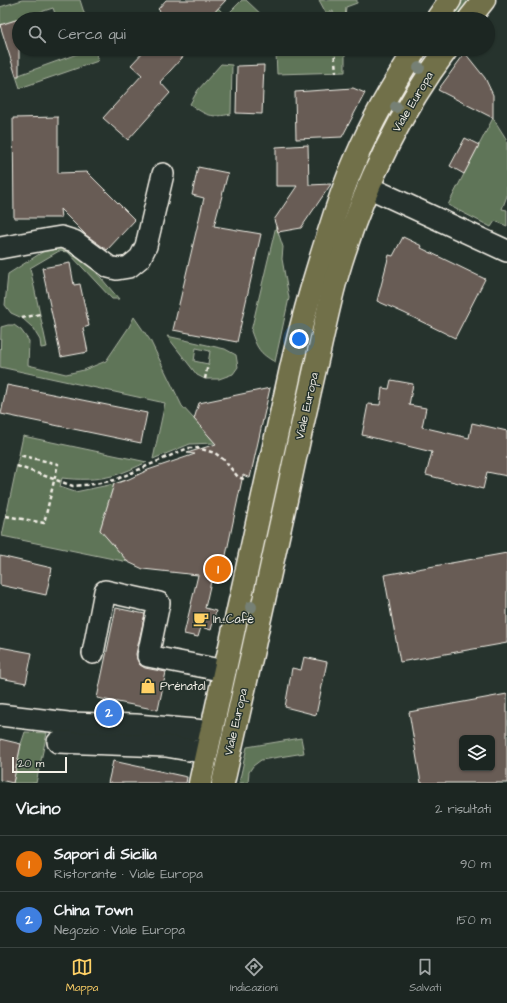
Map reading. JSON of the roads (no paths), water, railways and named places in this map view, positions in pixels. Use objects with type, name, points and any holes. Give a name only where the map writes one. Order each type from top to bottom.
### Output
[{"type":"main road","points":[[442,12],[450,0]]},
{"type":"main road","points":[[475,12],[484,0]]},
{"type":"main road","name":"Viale Europa","points":[[200,783],[301,324],[340,198],[356,158],[374,119],[411,56]]},
{"type":"main road","name":"Viale Europa","points":[[223,783],[336,280],[368,187],[380,160],[414,97],[442,56]]},
{"type":"street","points":[[0,248],[61,238],[74,242],[109,267],[117,269],[129,267],[140,258],[146,246],[163,174]]},
{"type":"street","points":[[368,187],[507,251]]},
{"type":"street","points":[[93,653],[105,591],[159,603],[148,656],[225,670]]},
{"type":"street","points":[[0,715],[68,723],[136,726],[212,732]]},
{"type":"street","points":[[58,742],[166,746],[207,753]]},
{"type":"place","name":"Sapori di Sicilia","points":[[218,569]]},
{"type":"place","name":"In...Cafè","points":[[201,619]]},
{"type":"place","name":"Prénatal","points":[[148,686]]},
{"type":"place","name":"China Town","points":[[109,713]]}]
